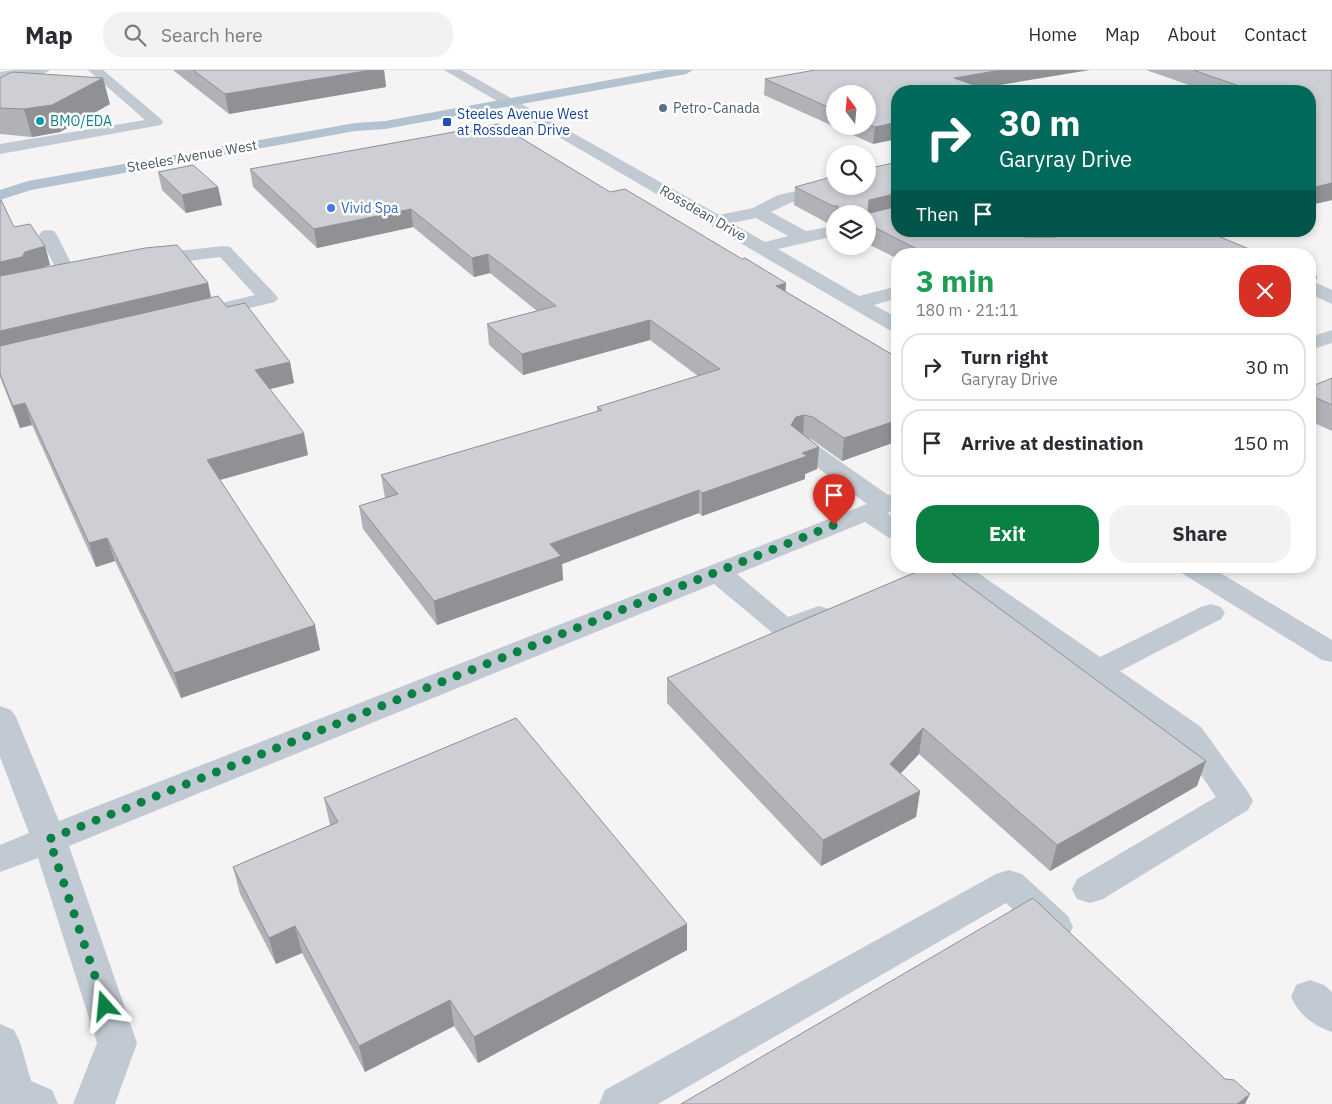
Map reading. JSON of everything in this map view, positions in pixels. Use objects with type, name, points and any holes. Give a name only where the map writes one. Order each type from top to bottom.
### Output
[{"type":"main road","name":"Steeles Avenue West","points":[[0,195],[28,186],[356,127],[386,125],[631,70]]},
{"type":"main road","name":"Steeles Avenue West","points":[[502,99],[686,70]]},
{"type":"main road","name":"Steeles Avenue West","points":[[0,185],[28,186]]},
{"type":"street","points":[[0,76],[43,70]]},
{"type":"street","points":[[0,149],[156,122],[95,70]]},
{"type":"street","name":"Rossdean Drive","points":[[451,70],[598,152],[891,323]]},
{"type":"street","points":[[717,221],[758,212],[784,199],[826,189]]},
{"type":"street","points":[[758,212],[803,237]]},
{"type":"street","points":[[763,248],[826,233]]},
{"type":"street","points":[[0,284],[54,274],[64,267],[48,235]]},
{"type":"street","points":[[132,262],[224,251],[268,298],[182,318]]},
{"type":"street","points":[[0,290],[85,272]]},
{"type":"street","points":[[1316,289],[1332,298]]},
{"type":"street","points":[[857,303],[891,294]]},
{"type":"street","points":[[1316,342],[1332,336]]},
{"type":"street","points":[[803,446],[883,505],[891,519]]},
{"type":"street","points":[[0,859],[883,505]]},
{"type":"street","points":[[717,572],[786,629],[838,607]]},
{"type":"street","points":[[946,573],[1098,670],[1190,735],[1236,801],[1090,889]]},
{"type":"street","points":[[1201,573],[1332,653]]},
{"type":"street","points":[[1098,670],[1211,613]]},
{"type":"street","points":[[0,717],[49,839],[117,1044],[94,1104]]},
{"type":"street","points":[[620,1104],[1009,884],[1080,950]]},
{"type":"street","points":[[0,1042],[13,1093],[37,1104]]},
{"type":"building","points":[[193,70],[371,70],[225,94]]},
{"type":"building","points":[[815,70],[1001,70],[954,78],[974,85],[891,85],[891,124],[876,127],[876,85],[826,85],[826,106],[765,79]]},
{"type":"building","points":[[1193,70],[1332,70],[1332,183],[1316,187],[1316,85],[1237,85]]},
{"type":"building","points":[[12,72],[103,78],[52,105],[24,109],[0,108],[0,78]]},
{"type":"building","points":[[498,124],[610,192],[625,189],[742,259],[745,258],[786,283],[776,286],[891,354],[891,422],[844,438],[813,417],[804,415],[796,417],[791,425],[819,447],[802,453],[807,456],[702,493],[699,490],[550,544],[561,556],[434,601],[359,506],[398,494],[381,475],[602,410],[597,407],[720,369],[650,320],[522,354],[487,324],[556,306],[488,254],[472,258],[411,209],[314,229],[250,169]]},
{"type":"building","points":[[891,164],[891,195],[869,200],[869,205],[831,205],[795,187],[826,178],[826,195],[876,195],[876,167]]},
{"type":"building","points":[[193,165],[218,187],[182,195],[158,172]]},
{"type":"building","points":[[0,200],[14,227],[30,224],[45,246],[25,252],[22,257],[0,262]]},
{"type":"building","points":[[891,208],[891,236],[876,228],[876,212]]},
{"type":"building","points":[[894,237],[1220,237],[1247,248],[915,248]]},
{"type":"building","points":[[177,245],[208,283],[0,331],[0,276],[145,248]]},
{"type":"building","points":[[218,296],[227,307],[245,303],[290,362],[255,370],[304,433],[207,460],[315,625],[174,673],[107,538],[89,543],[25,403],[13,406],[0,374],[0,346]]},
{"type":"building","points":[[1332,378],[1332,405],[1316,398],[1316,385]]},
{"type":"building","points":[[914,573],[951,573],[1206,761],[1057,845],[923,728],[890,764],[920,791],[823,840],[667,678]]},
{"type":"building","points":[[516,718],[687,924],[474,1037],[450,1000],[359,1046],[295,926],[269,938],[233,867],[338,822],[324,798]]},
{"type":"building","points":[[1033,898],[1225,1079],[1234,1080],[1250,1094],[1237,1104],[681,1104]]},
{"type":"place","name":"Petro-Canada","points":[[663,108]]},
{"type":"place","name":"BMO/EDA","points":[[40,121]]},
{"type":"place","name":"Steeles Avenue West at Rossdean Drive","points":[[447,122]]},
{"type":"place","name":"Vivid Spa","points":[[331,208]]},
{"type":"route","points":[[105,1006],[49,839],[834,525]]}]
